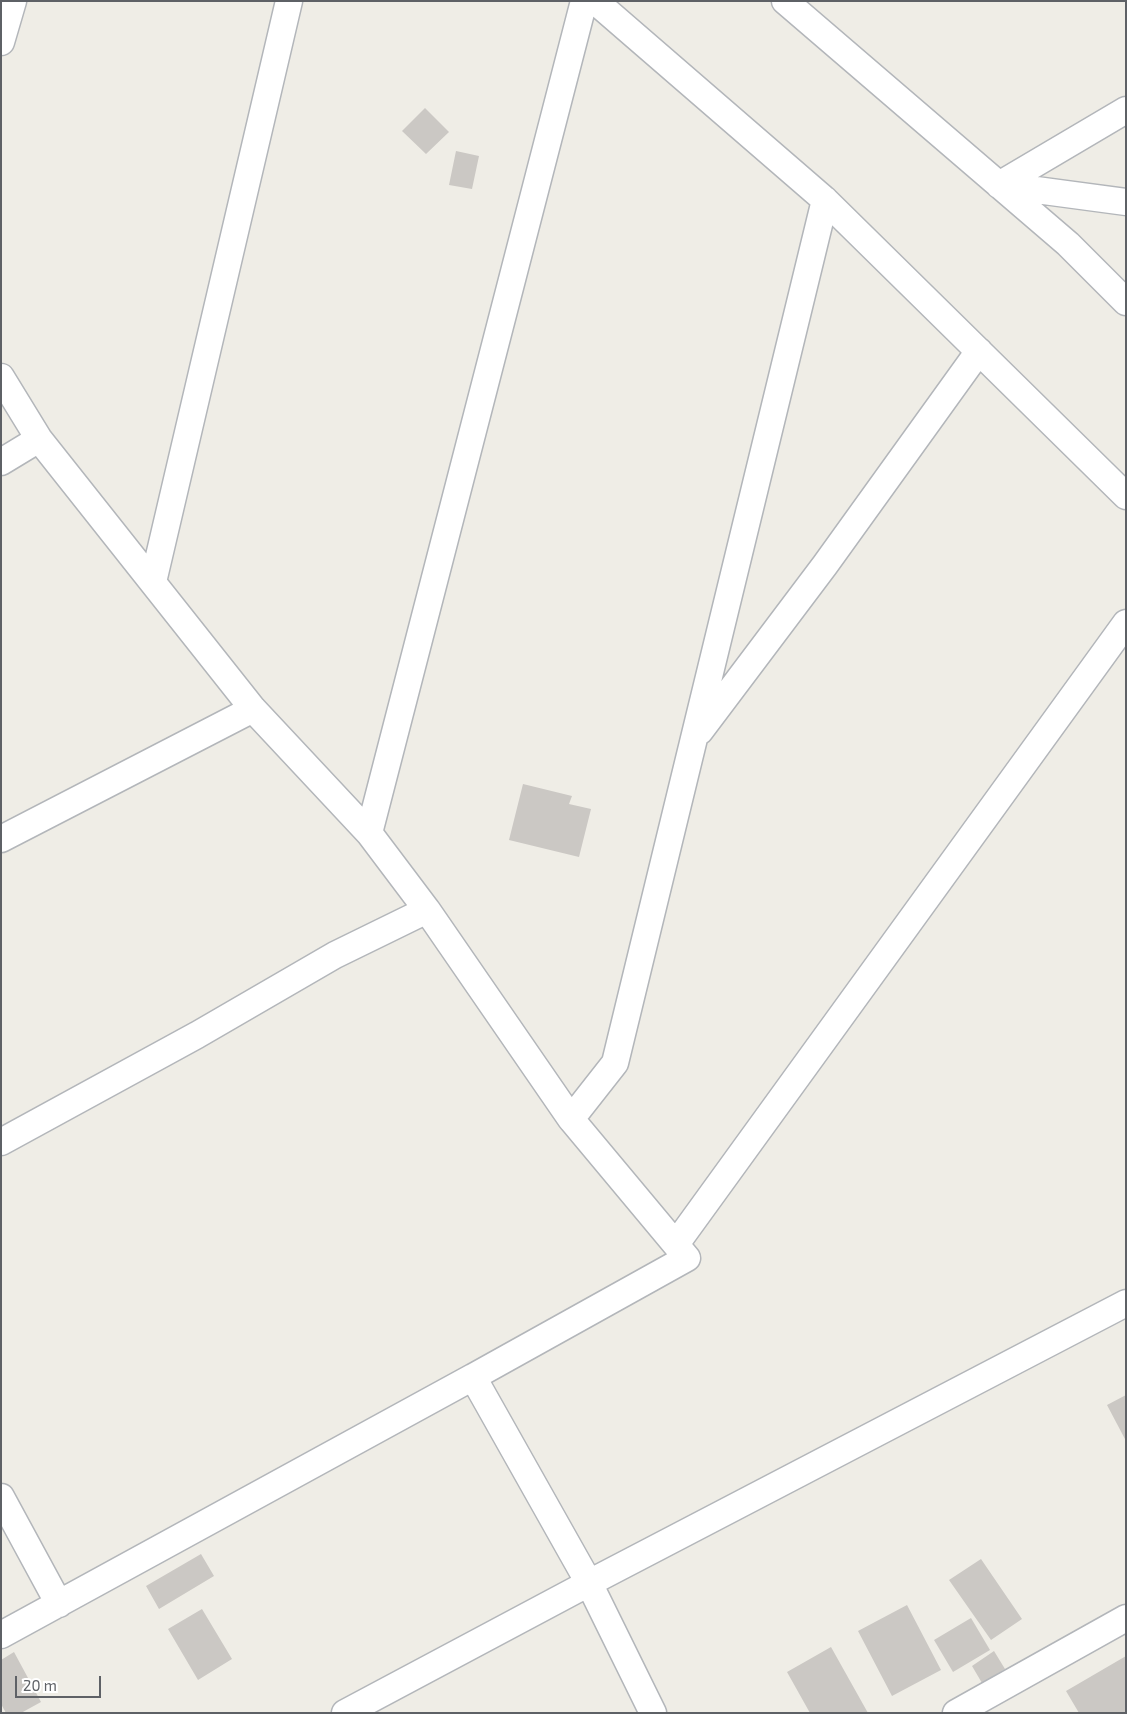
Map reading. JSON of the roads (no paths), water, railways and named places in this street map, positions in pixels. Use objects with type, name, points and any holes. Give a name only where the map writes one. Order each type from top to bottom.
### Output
[{"type":"street","points":[[1,42],[13,1]]},
{"type":"street","points":[[153,582],[289,1]]},
{"type":"street","points":[[369,833],[584,1]]},
{"type":"street","points":[[595,1],[826,200],[1126,496]]},
{"type":"street","points":[[785,1],[1068,244],[1126,302]]},
{"type":"street","points":[[999,185],[1126,110]]},
{"type":"street","points":[[999,185],[1126,202]]},
{"type":"street","points":[[571,1119],[615,1063],[826,200]]},
{"type":"street","points":[[694,740],[825,565],[978,351]]},
{"type":"street","points":[[1,377],[39,439],[253,708],[369,833],[428,910],[571,1119],[687,1258],[1,1636]]},
{"type":"street","points":[[1,462],[39,439]]},
{"type":"street","points":[[676,1244],[1126,623]]},
{"type":"street","points":[[1,839],[253,708]]},
{"type":"street","points":[[1,1142],[197,1036],[335,955],[428,910]]},
{"type":"street","points":[[345,1713],[589,1583],[1126,1303]]},
{"type":"street","points":[[473,1377],[589,1583],[653,1713]]},
{"type":"street","points":[[1,1497],[59,1604]]},
{"type":"street","points":[[956,1713],[1126,1618]]}]
